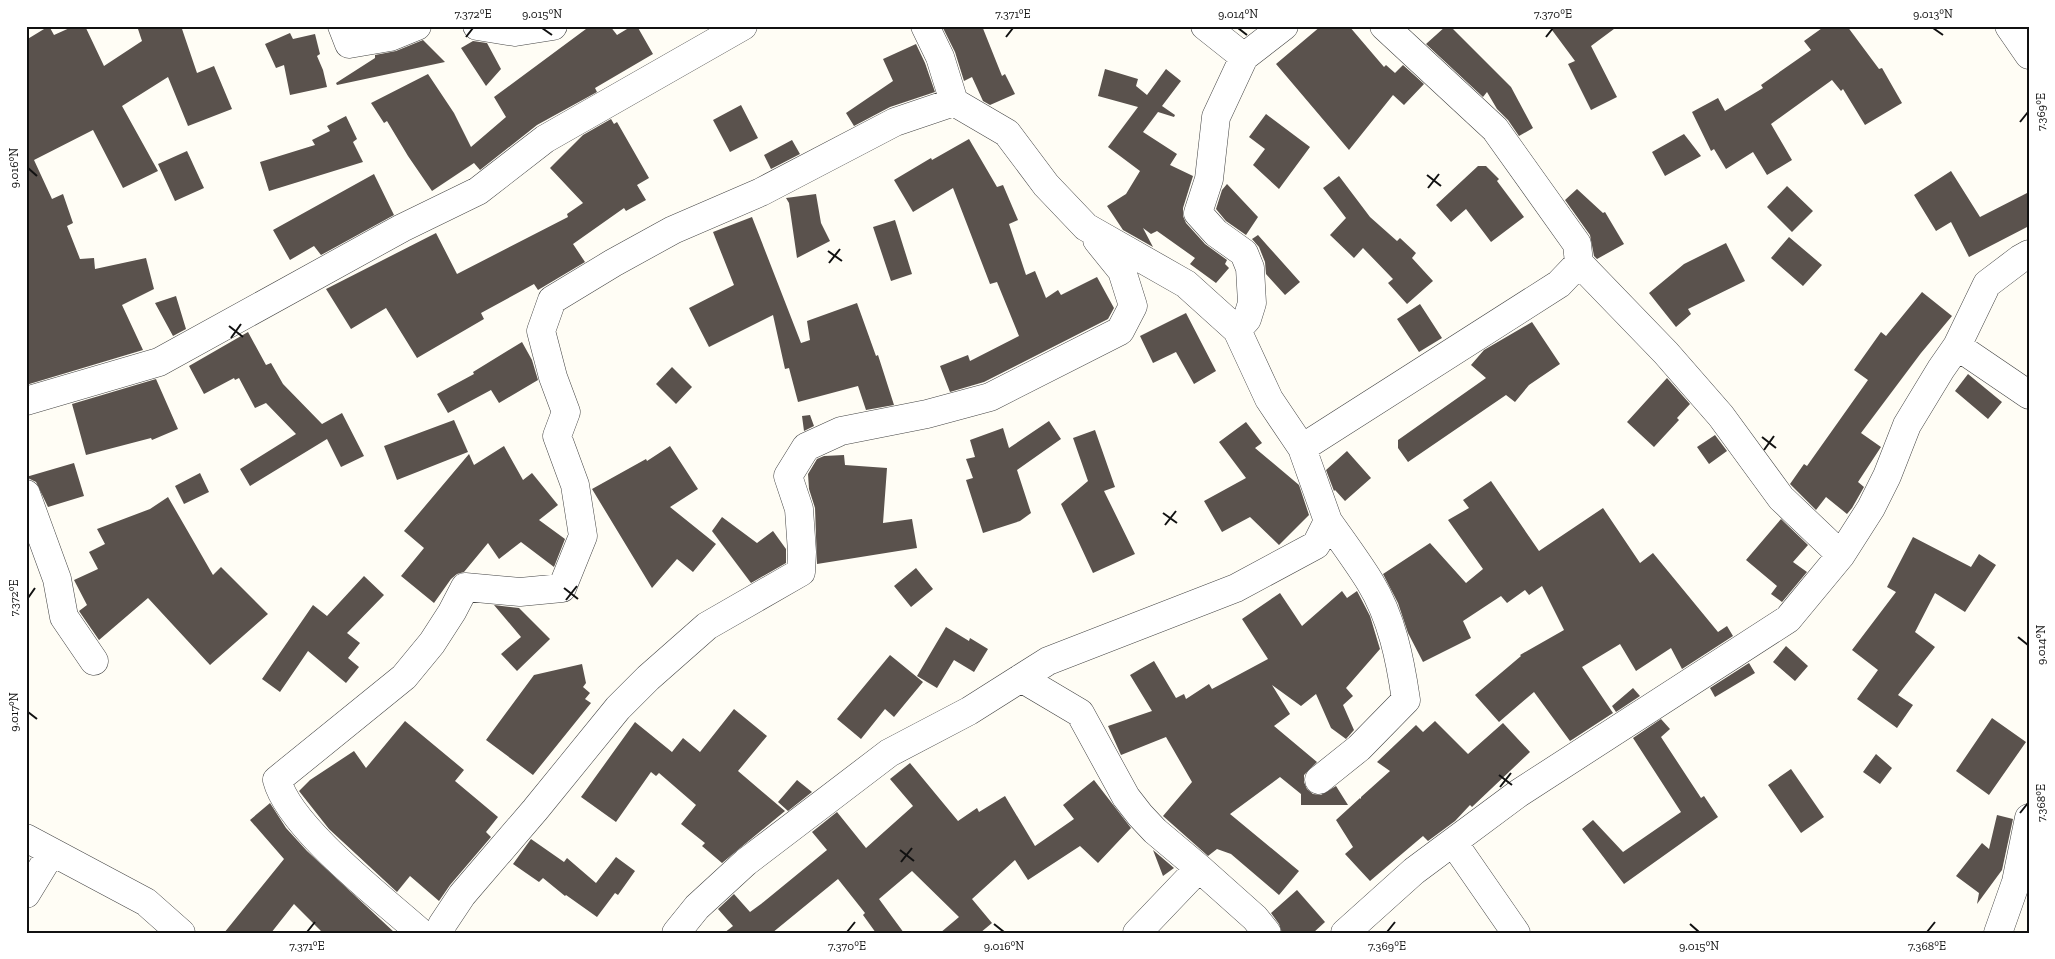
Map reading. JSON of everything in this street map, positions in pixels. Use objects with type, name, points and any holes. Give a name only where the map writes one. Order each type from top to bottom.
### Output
[{"type":"street","points":[[342,26],[349,44],[390,37],[417,26]]},
{"type":"street","points":[[477,26],[515,32],[553,26]]},
{"type":"street","points":[[26,401],[160,362],[402,228],[478,191],[544,139],[743,26]]},
{"type":"street","points":[[441,933],[442,925],[462,895],[535,810],[618,708],[648,678],[707,626],[801,572],[802,552],[799,509],[788,476],[806,447],[841,431],[927,414],[990,397],[1120,331],[1133,306],[1122,271],[1046,185],[1007,133],[954,102],[940,57],[925,26]]},
{"type":"street","points":[[1205,26],[1244,57]]},
{"type":"street","points":[[1237,330],[1247,318],[1252,303],[1250,268],[1244,253],[1216,233],[1198,212],[1209,179],[1216,116],[1244,57],[1284,26]]},
{"type":"street","points":[[1384,26],[1495,129],[1577,244],[1579,263],[1666,353],[1721,416],[1781,498],[1841,555]]},
{"type":"street","points":[[2009,26],[2029,55]]},
{"type":"street","points":[[421,933],[328,850],[285,799],[277,780],[404,677],[432,643],[465,587],[520,592],[562,588],[583,536],[575,485],[557,436],[566,412],[553,377],[541,331],[552,300],[612,263],[673,230],[762,192],[895,122],[954,102]]},
{"type":"street","points":[[1086,228],[1186,284],[1237,330],[1269,399],[1302,448],[1328,521],[1370,582],[1388,618],[1399,655],[1406,700],[1359,748],[1319,780]]},
{"type":"street","points":[[1345,933],[1414,872],[1519,793],[1788,619],[1841,555],[1871,508],[1887,476],[1907,425],[1957,346],[1987,284],[2029,254]]},
{"type":"street","points":[[1302,448],[1559,284],[1579,263]]},
{"type":"street","points":[[1957,346],[2029,395]]},
{"type":"street","points":[[26,494],[57,579],[64,617],[94,661]]},
{"type":"street","points":[[676,933],[697,907],[746,862],[889,752],[969,711],[1048,661],[1236,588],[1316,545],[1328,521]]},
{"type":"street","points":[[1021,678],[1080,713],[1126,797],[1155,831],[1254,918],[1267,933]]},
{"type":"street","points":[[1998,933],[2016,882],[2029,818]]},
{"type":"street","points":[[26,838],[146,902],[181,933]]},
{"type":"street","points":[[1453,842],[1516,933]]},
{"type":"street","points":[[26,894],[51,852]]},
{"type":"street","points":[[1137,933],[1199,868]]},
{"type":"building","points":[[49,26],[54,35],[74,26],[85,26],[104,66],[142,41],[137,26],[181,26],[197,73],[214,66],[232,109],[188,126],[168,77],[122,106],[158,171],[123,188],[93,130],[34,160],[52,199],[63,194],[73,223],[67,226],[80,259],[94,258],[95,269],[146,258],[154,289],[122,305],[143,350],[26,385],[26,40]]},
{"type":"building","points":[[590,26],[610,26],[617,35],[632,26],[637,26],[653,54],[595,88],[597,92],[537,125],[480,170],[474,163],[432,191],[387,121],[384,123],[371,103],[428,74],[454,113],[471,147],[506,117],[494,97]]},
{"type":"building","points":[[942,26],[982,26],[1002,76],[1005,74],[1015,94],[990,105],[983,101],[972,77],[964,81],[955,52]]},
{"type":"building","points":[[1321,26],[1349,26],[1384,67],[1386,65],[1395,73],[1403,65],[1424,84],[1404,105],[1393,95],[1349,150],[1276,64]]},
{"type":"building","points":[[1446,26],[1450,26],[1511,87],[1533,128],[1519,136],[1508,120],[1497,109],[1487,92],[1483,97],[1426,44]]},
{"type":"building","points":[[1549,26],[1618,26],[1591,46],[1617,97],[1591,110],[1568,64],[1575,61]]},
{"type":"building","points":[[1825,26],[1847,26],[1879,69],[1882,68],[1902,103],[1865,125],[1843,89],[1841,91],[1832,80],[1771,124],[1792,160],[1767,175],[1753,152],[1726,169],[1714,149],[1711,151],[1692,112],[1718,98],[1725,111],[1763,88],[1761,85],[1811,50],[1804,41]]},
{"type":"building","points":[[290,33],[293,39],[315,34],[320,54],[317,56],[327,87],[290,95],[284,65],[276,68],[265,44]]},
{"type":"building","points":[[423,40],[445,62],[337,85],[336,83],[375,58],[375,55],[396,51]]},
{"type":"building","points":[[473,41],[487,43],[501,69],[486,86],[461,48]]},
{"type":"building","points":[[916,44],[935,92],[890,107],[854,126],[846,113],[893,81],[883,59]]},
{"type":"building","points":[[1105,69],[1138,79],[1136,86],[1147,95],[1166,69],[1181,81],[1162,106],[1175,115],[1174,117],[1158,112],[1143,132],[1177,154],[1170,165],[1193,176],[1183,208],[1183,216],[1186,223],[1205,244],[1227,260],[1225,264],[1229,268],[1216,283],[1190,264],[1195,258],[1157,231],[1151,234],[1143,228],[1153,247],[1123,230],[1107,206],[1126,194],[1140,171],[1108,147],[1138,107],[1098,96]]},
{"type":"building","points":[[741,105],[758,138],[730,152],[713,120]]},
{"type":"building","points":[[1266,114],[1310,147],[1279,189],[1253,165],[1265,149],[1249,137]]},
{"type":"building","points":[[346,116],[357,139],[353,142],[363,162],[269,191],[260,162],[315,145],[312,140],[330,131],[327,126]]},
{"type":"building","points":[[611,119],[614,124],[617,122],[649,178],[637,185],[646,200],[626,211],[624,208],[573,244],[585,262],[538,290],[534,284],[481,313],[484,319],[417,358],[386,308],[351,329],[326,289],[436,233],[457,274],[568,217],[567,214],[583,203],[550,168],[583,135]]},
{"type":"building","points":[[1684,134],[1701,156],[1665,176],[1652,152]]},
{"type":"building","points":[[969,139],[997,187],[1003,185],[1018,220],[1009,224],[1026,275],[1035,271],[1046,298],[1058,290],[1061,295],[1097,277],[1114,308],[1108,319],[984,382],[950,392],[940,366],[968,355],[970,361],[1019,336],[997,282],[990,284],[953,188],[913,212],[894,180],[931,158],[932,160]]},
{"type":"building","points":[[792,140],[800,154],[771,169],[764,155]]},
{"type":"building","points":[[187,151],[204,188],[175,201],[158,164]]},
{"type":"building","points":[[1478,166],[1486,166],[1499,179],[1497,181],[1524,217],[1491,242],[1466,209],[1451,222],[1436,205]]},
{"type":"building","points":[[1951,171],[1980,217],[2029,192],[2029,226],[1969,257],[1951,222],[1936,231],[1914,195]]},
{"type":"building","points":[[374,174],[394,215],[321,255],[314,246],[290,260],[273,230]]},
{"type":"building","points":[[1339,176],[1370,217],[1397,241],[1400,238],[1416,253],[1412,258],[1433,281],[1407,304],[1388,283],[1393,279],[1363,248],[1354,258],[1330,235],[1346,218],[1323,188]]},
{"type":"building","points":[[1227,184],[1258,217],[1246,235],[1226,221],[1216,209],[1222,190]]},
{"type":"building","points":[[1787,186],[1813,211],[1792,232],[1767,207]]},
{"type":"building","points":[[1577,189],[1603,213],[1605,212],[1624,244],[1597,259],[1594,256],[1590,235],[1565,200]]},
{"type":"building","points":[[816,194],[821,223],[830,241],[797,258],[789,203],[786,198]]},
{"type":"building","points":[[752,217],[801,343],[810,340],[807,321],[857,303],[876,356],[878,355],[894,405],[866,410],[858,386],[798,402],[789,368],[785,369],[773,315],[709,347],[689,308],[734,285],[713,232]]},
{"type":"building","points":[[895,220],[912,274],[891,281],[873,227]]},
{"type":"building","points":[[1258,235],[1300,282],[1285,295],[1266,274],[1265,262],[1259,247],[1252,239]]},
{"type":"building","points":[[1789,237],[1822,265],[1803,286],[1771,258]]},
{"type":"building","points":[[1726,243],[1745,281],[1688,309],[1691,314],[1676,327],[1649,293],[1684,264]]},
{"type":"building","points":[[1922,292],[1952,316],[1921,353],[1861,433],[1881,447],[1858,482],[1864,487],[1852,508],[1847,514],[1826,497],[1816,510],[1790,484],[1804,464],[1807,466],[1868,380],[1854,370],[1881,332],[1886,336]]},
{"type":"building","points":[[176,296],[186,329],[173,336],[155,303]]},
{"type":"building","points":[[1420,304],[1442,338],[1419,352],[1397,319]]},
{"type":"building","points":[[1186,313],[1216,371],[1194,384],[1176,352],[1153,363],[1140,336]]},
{"type":"building","points":[[1532,322],[1560,364],[1529,385],[1515,402],[1506,395],[1408,462],[1398,448],[1398,440],[1486,378],[1471,365],[1484,350]]},
{"type":"building","points":[[248,332],[266,365],[271,363],[283,384],[322,424],[342,413],[364,456],[341,467],[327,439],[250,486],[240,469],[296,434],[266,403],[255,408],[239,378],[235,380],[234,378],[204,394],[189,366]]},
{"type":"building","points":[[522,342],[532,360],[538,380],[499,403],[491,390],[448,413],[437,394],[474,374],[473,372]]},
{"type":"building","points":[[672,367],[692,387],[676,404],[656,384]]},
{"type":"building","points":[[1968,374],[2002,402],[1988,419],[1955,391]]},
{"type":"building","points":[[1667,378],[1690,404],[1677,418],[1679,420],[1654,447],[1627,422]]},
{"type":"building","points":[[156,379],[178,429],[152,440],[151,438],[86,455],[72,404]]},
{"type":"building","points":[[810,415],[814,426],[804,431],[802,416]]},
{"type":"building","points":[[454,420],[468,452],[397,480],[384,446]]},
{"type":"building","points":[[1049,421],[1061,439],[1017,470],[1031,513],[1020,521],[983,533],[966,480],[973,478],[966,459],[975,457],[970,440],[1003,428],[1009,448]]},
{"type":"building","points":[[1246,422],[1262,443],[1255,448],[1299,485],[1309,515],[1279,545],[1250,517],[1222,532],[1204,501],[1246,478],[1219,442]]},
{"type":"building","points":[[1095,430],[1115,487],[1104,491],[1135,554],[1093,573],[1061,504],[1088,481],[1073,438]]},
{"type":"building","points":[[1715,435],[1727,451],[1709,464],[1697,447]]},
{"type":"building","points":[[504,446],[523,480],[532,473],[558,505],[539,520],[565,539],[554,567],[521,542],[499,559],[488,543],[464,572],[457,574],[451,579],[434,603],[401,576],[424,548],[404,531],[469,454],[474,465]]},
{"type":"building","points":[[670,446],[698,489],[670,507],[716,544],[693,572],[677,559],[652,588],[592,489],[646,459],[647,461]]},
{"type":"building","points":[[1347,451],[1371,478],[1345,501],[1334,491],[1326,470]]},
{"type":"building","points":[[844,455],[845,465],[887,468],[883,523],[912,519],[917,548],[817,564],[815,508],[809,489],[808,474],[817,459],[824,456]]},
{"type":"building","points":[[74,463],[84,496],[48,507],[36,482],[26,477]]},
{"type":"building","points":[[200,473],[209,492],[184,504],[175,486]]},
{"type":"building","points":[[1491,481],[1539,551],[1603,508],[1640,563],[1653,553],[1718,632],[1727,626],[1733,636],[1682,669],[1671,648],[1636,671],[1620,644],[1582,667],[1613,713],[1570,741],[1534,692],[1499,722],[1475,695],[1520,655],[1564,630],[1542,586],[1529,595],[1525,590],[1507,603],[1501,596],[1463,621],[1471,638],[1423,662],[1408,633],[1398,603],[1383,574],[1430,543],[1466,583],[1483,569],[1448,520],[1469,508],[1463,500]]},
{"type":"building","points":[[168,497],[213,575],[221,567],[268,614],[210,665],[148,598],[99,640],[79,611],[87,605],[74,580],[98,569],[89,552],[105,544],[97,529],[150,509]]},
{"type":"building","points":[[722,517],[757,543],[773,531],[786,549],[786,563],[751,583],[712,531]]},
{"type":"building","points":[[1781,519],[1808,545],[1793,562],[1807,572],[1782,602],[1771,594],[1777,586],[1746,560]]},
{"type":"building","points":[[1913,537],[1971,567],[1979,554],[1996,565],[1965,612],[1935,593],[1915,632],[1935,647],[1898,695],[1913,705],[1897,728],[1857,699],[1878,670],[1852,650],[1896,592],[1887,587]]},
{"type":"building","points":[[916,568],[933,589],[911,607],[894,586]]},
{"type":"building","points":[[364,576],[384,595],[347,633],[360,643],[348,658],[359,667],[346,683],[308,651],[280,692],[262,679],[313,605],[327,616]]},
{"type":"building","points":[[1342,591],[1347,598],[1357,591],[1370,616],[1380,649],[1346,688],[1353,696],[1343,705],[1354,730],[1346,739],[1331,728],[1316,694],[1301,706],[1272,685],[1290,714],[1274,726],[1317,762],[1304,775],[1307,789],[1313,794],[1321,795],[1336,786],[1348,805],[1301,805],[1301,794],[1280,777],[1230,814],[1299,871],[1279,895],[1231,854],[1217,849],[1208,856],[1163,816],[1192,782],[1166,737],[1121,755],[1108,726],[1152,711],[1130,675],[1154,661],[1176,698],[1184,694],[1186,699],[1209,684],[1212,689],[1268,659],[1242,619],[1280,593],[1302,626]]},
{"type":"building","points":[[494,605],[519,608],[550,639],[517,671],[501,654],[521,637]]},
{"type":"building","points":[[946,627],[969,641],[970,638],[988,649],[974,672],[954,660],[937,688],[917,676]]},
{"type":"building","points":[[1786,646],[1808,666],[1795,681],[1773,662]]},
{"type":"building","points":[[890,655],[923,682],[894,717],[885,709],[861,739],[837,719]]},
{"type":"building","points":[[1749,663],[1755,673],[1715,697],[1710,688]]},
{"type":"building","points":[[582,664],[586,683],[583,687],[590,693],[585,699],[591,703],[533,775],[486,740],[534,675]]},
{"type":"building","points":[[1633,688],[1640,696],[1616,712],[1612,706]]},
{"type":"building","points":[[734,709],[767,736],[738,771],[785,811],[722,863],[702,846],[705,843],[681,824],[696,805],[659,773],[656,776],[651,772],[616,822],[581,797],[635,722],[672,752],[683,738],[700,752]]},
{"type":"building","points":[[1992,718],[2026,742],[1989,795],[1956,771]]},
{"type":"building","points":[[1661,719],[1670,729],[1661,737],[1701,798],[1704,796],[1718,817],[1624,884],[1582,829],[1593,820],[1623,852],[1681,812],[1633,738]]},
{"type":"building","points":[[405,721],[464,770],[455,781],[498,817],[486,832],[491,837],[450,885],[439,901],[410,876],[397,892],[329,829],[299,791],[310,780],[354,751],[366,768]]},
{"type":"building","points":[[1435,721],[1468,754],[1503,723],[1530,752],[1472,807],[1470,805],[1455,821],[1428,841],[1423,836],[1370,881],[1345,854],[1353,847],[1336,820],[1390,771],[1377,762],[1416,725],[1423,732]]},
{"type":"building","points":[[1876,754],[1892,768],[1880,784],[1863,772]]},
{"type":"building","points":[[910,763],[958,821],[977,808],[979,812],[1005,796],[1035,846],[1074,819],[1063,805],[1094,780],[1131,828],[1098,863],[1080,846],[1028,880],[1015,860],[972,899],[992,923],[980,933],[940,933],[959,917],[912,871],[879,899],[904,933],[876,933],[863,915],[865,913],[838,879],[772,933],[724,933],[733,926],[718,909],[734,894],[750,912],[761,904],[827,850],[812,832],[837,812],[866,848],[913,806],[890,779]]},
{"type":"building","points":[[1791,769],[1824,817],[1801,833],[1768,785]]},
{"type":"building","points":[[797,780],[812,792],[788,811],[778,802]]},
{"type":"building","points":[[270,803],[286,828],[307,851],[395,933],[323,933],[294,904],[271,933],[224,933],[284,859],[250,820]]},
{"type":"building","points":[[1997,815],[2013,819],[2002,870],[1977,904],[1979,893],[1956,876],[1982,843],[1989,849]]},
{"type":"building","points":[[531,839],[564,862],[567,858],[596,883],[616,857],[635,871],[618,895],[615,893],[597,917],[565,896],[543,878],[539,882],[513,864]]},
{"type":"building","points":[[1153,850],[1174,868],[1163,876]]},
{"type":"building","points":[[1297,890],[1325,922],[1313,933],[1282,933],[1279,924],[1271,913]]}]
